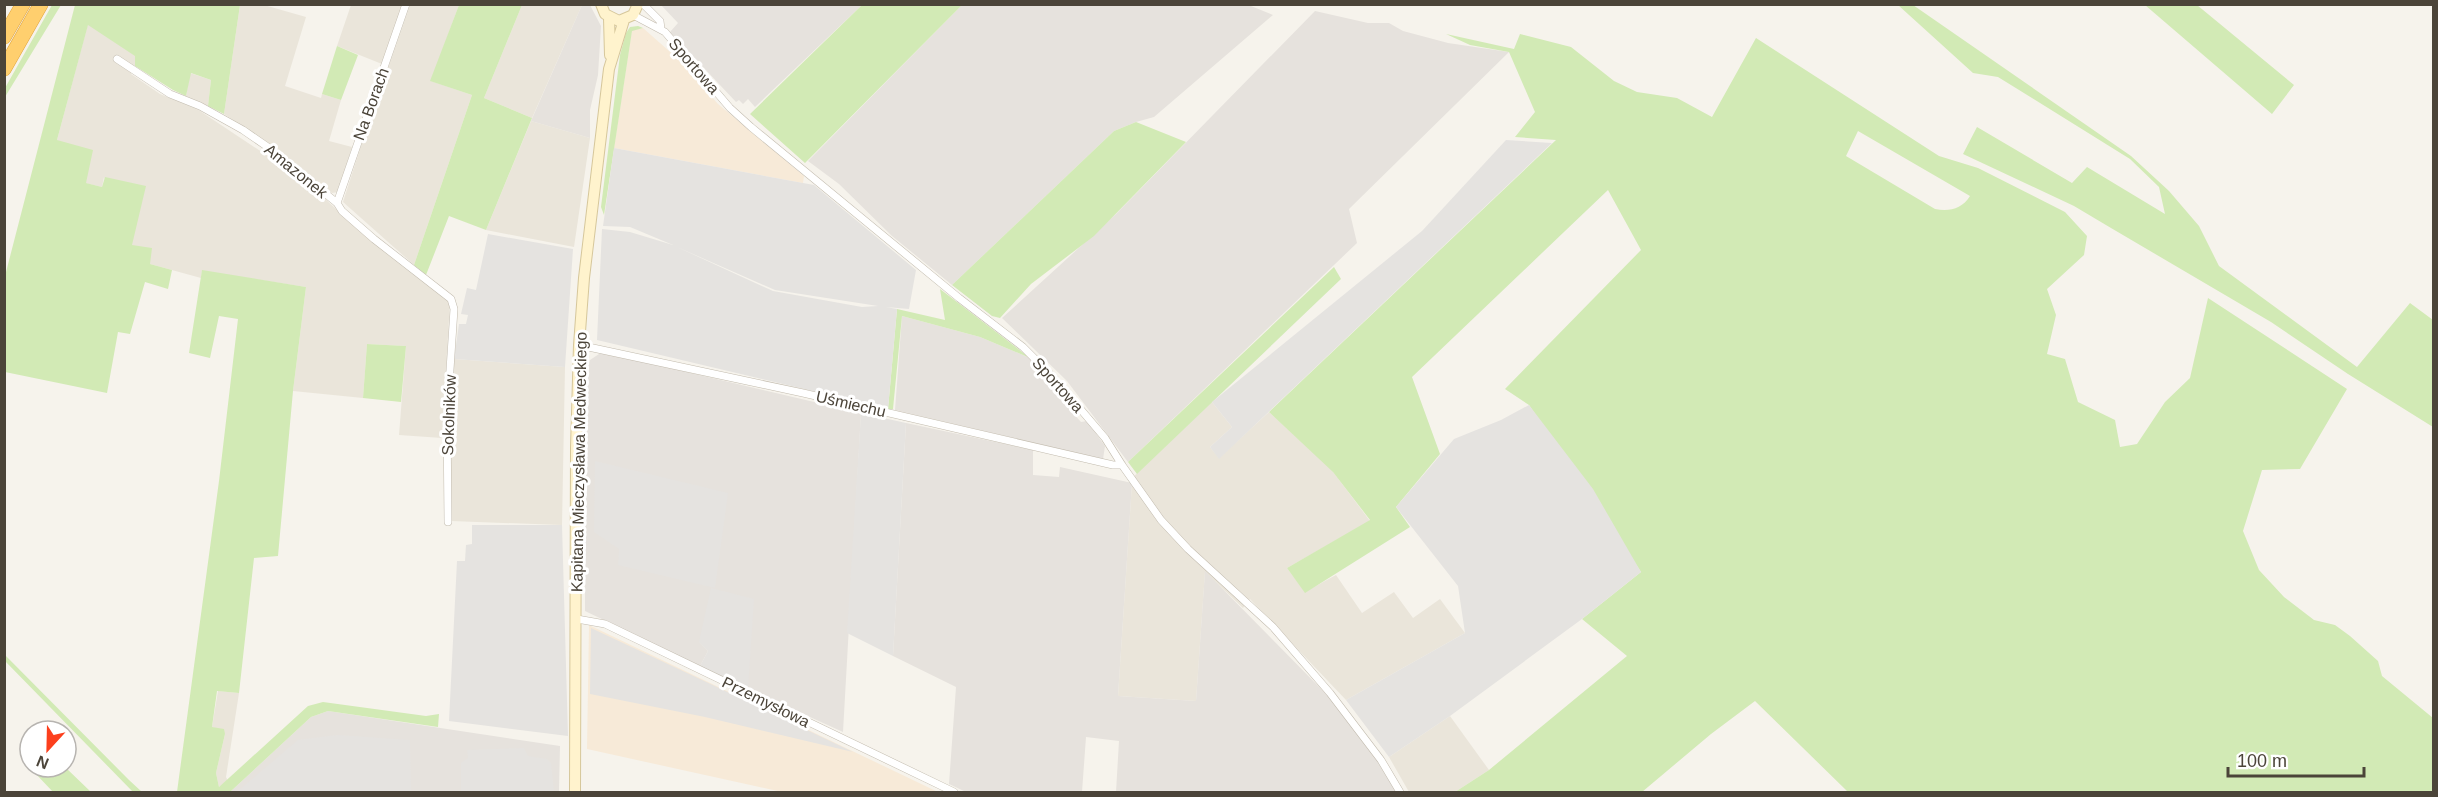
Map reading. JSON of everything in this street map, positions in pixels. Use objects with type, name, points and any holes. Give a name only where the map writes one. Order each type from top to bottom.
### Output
[{"type":"highway","points":[[4,37],[23,4]]},
{"type":"highway","points":[[4,69],[41,4]]},
{"type":"main road","points":[[601,4],[609,18],[629,18]]},
{"type":"main road","name":"Kapitana Mieczysława Medweckiego","points":[[610,61],[629,18],[638,4]]},
{"type":"main road","name":"Kapitana Mieczysława Medweckiego","points":[[575,792],[576,425],[579,345],[585,269],[610,61],[609,18]]},
{"type":"street","name":"Na Borach","points":[[337,203],[406,4]]},
{"type":"street","name":"Sportowa","points":[[643,4],[660,21],[661,29]]},
{"type":"street","name":"Sportowa","points":[[629,18],[661,29],[730,108],[751,127],[951,291],[1023,346],[1054,378],[1105,438],[1161,520],[1188,549],[1273,627],[1295,652],[1360,730],[1401,792]]},
{"type":"street","name":"Amazonek","points":[[117,59],[170,94],[200,106],[243,130],[272,150],[337,203],[342,211],[374,239],[451,299],[454,309]]},
{"type":"street","name":"Sokolników","points":[[448,522],[447,415],[454,309]]},
{"type":"street","name":"Uśmiechu","points":[[579,345],[601,348],[1113,465],[1122,465]]},
{"type":"street","name":"Przemysłowa","points":[[577,620],[604,624],[954,792]]},
{"type":"shaded area","points":[[1246,4],[1273,15],[1154,117],[1114,131],[952,285],[892,236],[839,184],[808,161],[962,5]]},
{"type":"shaded area","points":[[240,5],[264,5],[306,17],[285,86],[321,98],[322,94],[341,100],[329,141],[352,147],[338,192],[332,193],[318,185],[268,143],[224,114]]},
{"type":"shaded area","points":[[351,5],[404,5],[382,64],[337,46]]},
{"type":"shaded area","points":[[410,5],[459,5],[431,81],[472,95],[414,265],[343,202]]},
{"type":"shaded area","points":[[522,5],[582,5],[532,118],[484,98]]},
{"type":"shaded area","points":[[582,5],[590,5],[601,26],[598,75],[590,110],[590,138],[531,121]]},
{"type":"shaded area","points":[[661,5],[862,5],[755,107],[748,99],[743,104],[739,100],[736,102],[670,32],[678,23]]},
{"type":"shaded area","points":[[1315,11],[1368,23],[1389,23],[1403,31],[1448,43],[1509,52],[1349,209],[1357,243],[1128,462],[1067,381],[1002,318],[1116,214]]},
{"type":"shaded area","points":[[88,24],[136,56],[131,74],[160,94],[197,109],[307,182],[365,236],[450,302],[442,438],[399,435],[406,346],[367,344],[363,398],[293,391],[306,287],[202,271],[201,278],[150,264],[132,245],[104,177],[102,187],[85,183],[57,140]]},
{"type":"shaded area","points":[[643,28],[677,58],[718,104],[804,176],[803,183],[614,148],[632,30]]},
{"type":"shaded area","points":[[190,73],[211,80],[208,106],[186,96]]},
{"type":"shaded area","points":[[531,121],[590,138],[574,247],[486,230]]},
{"type":"shaded area","points":[[1506,140],[1552,143],[1219,459],[1210,447],[1232,427],[1212,402],[1422,231]]},
{"type":"shaded area","points":[[614,148],[814,185],[916,270],[909,309],[886,307],[897,309],[888,409],[597,340],[602,229],[630,232],[673,245],[630,227],[603,226]],"holes":[[[677,247],[775,290],[878,306],[862,307],[773,291]]]},
{"type":"shaded area","points":[[488,234],[573,249],[565,367],[454,359],[459,324],[466,324],[468,315],[461,314],[467,288],[476,290]]},
{"type":"shaded area","points":[[902,316],[980,337],[1030,358],[1061,394],[1070,410],[1081,422],[1087,421],[1105,446],[1103,459],[895,410]]},
{"type":"shaded area","points":[[602,352],[861,413],[843,732],[748,689],[699,642],[708,651],[700,666],[585,611],[585,370],[590,360]]},
{"type":"shaded area","points":[[454,359],[565,367],[562,525],[451,521],[450,412]]},
{"type":"shaded area","points":[[1212,402],[1232,427],[1210,447],[1219,458],[1269,412],[1331,469],[1370,521],[1287,568],[1305,592],[1336,575],[1362,613],[1394,592],[1413,618],[1440,599],[1465,633],[1346,700],[1250,599],[1243,608],[1205,572],[1196,701],[1118,696],[1132,483],[1129,481]]},
{"type":"shaded area","points":[[1529,405],[1593,489],[1641,572],[1582,619],[1450,716],[1389,757],[1346,700],[1465,633],[1458,586],[1396,507],[1454,439],[1501,420]]},
{"type":"shaded area","points":[[861,413],[906,423],[893,656],[847,633]]},
{"type":"shaded area","points":[[906,423],[1033,450],[1033,475],[1059,477],[1060,467],[1132,483],[1118,696],[1196,701],[1205,571],[1333,701],[1385,770],[1397,792],[1116,792],[1119,741],[1086,737],[1082,792],[966,792],[949,784],[956,687],[893,656]]},
{"type":"shaded area","points":[[595,461],[728,493],[715,588],[618,565],[619,549],[594,532]]},
{"type":"shaded area","points":[[472,525],[562,525],[568,736],[449,721],[457,561],[465,561],[466,545],[472,544]]},
{"type":"shaded area","points":[[711,588],[754,599],[748,689],[700,666],[708,651],[699,642]]},
{"type":"shaded area","points":[[589,625],[938,792],[782,792],[587,749]]},
{"type":"shaded area","points":[[591,628],[853,752],[705,717],[590,694]]},
{"type":"shaded area","points":[[218,691],[239,693],[226,777],[228,781],[219,787],[216,773],[225,734],[212,727]]},
{"type":"shaded area","points":[[328,711],[560,746],[559,792],[230,792],[311,717]]},
{"type":"shaded area","points":[[1450,716],[1489,770],[1455,792],[1409,792],[1389,757]]},
{"type":"shaded area","points":[[338,735],[410,740],[411,792],[237,792],[298,740]]},
{"type":"shaded area","points":[[524,748],[528,756],[547,759],[551,763],[554,792],[461,792],[461,763],[468,758],[467,750]]},
{"type":"green space","points":[[52,5],[61,5],[5,97],[5,88]]},
{"type":"green space","points":[[75,5],[240,5],[224,114],[208,106],[211,80],[191,73],[186,96],[135,66],[135,56],[88,25],[57,140],[93,150],[86,183],[102,187],[105,177],[146,186],[132,245],[152,248],[150,264],[172,270],[168,289],[145,282],[130,334],[118,332],[107,393],[5,372],[5,276]]},
{"type":"green space","points":[[459,5],[522,5],[484,98],[532,118],[486,230],[449,216],[426,275],[414,265],[472,95],[430,81]]},
{"type":"green space","points":[[862,5],[962,5],[805,163],[750,114]]},
{"type":"green space","points":[[1898,5],[1913,5],[2131,156],[2169,191],[2199,226],[2219,266],[2357,367],[2410,303],[2433,320],[2433,427],[2271,322],[2074,206],[1963,154],[1977,127],[2072,183],[2087,167],[2165,214],[2159,187],[2130,159],[1998,77],[1973,73]]},
{"type":"green space","points":[[2145,5],[2197,5],[2294,85],[2272,114]]},
{"type":"green space","points":[[630,27],[643,28],[632,31],[604,215],[601,207],[620,55],[626,33]]},
{"type":"green space","points":[[1446,34],[1514,49],[1520,34],[1571,47],[1614,81],[1637,92],[1677,98],[1712,117],[1756,38],[1939,156],[1978,168],[2065,212],[2087,236],[2084,255],[2047,289],[2056,315],[2047,354],[2065,359],[2078,402],[2115,420],[2120,447],[2137,444],[2165,402],[2190,378],[2208,298],[2347,389],[2300,469],[2262,470],[2243,531],[2259,570],[2284,597],[2314,620],[2335,625],[2350,636],[2378,661],[2382,676],[2433,718],[2433,792],[1846,792],[1755,701],[1711,734],[1642,792],[1455,792],[1489,770],[1627,656],[1582,619],[1641,572],[1529,405],[1505,389],[1641,250],[1608,190],[1412,377],[1440,454],[1396,507],[1410,527],[1305,593],[1287,568],[1370,520],[1333,472],[1269,412],[1556,140],[1515,137],[1535,112],[1509,52],[1470,45]],"holes":[[[1858,131],[1970,196],[1963,204],[1955,208],[1935,209],[1846,156]]]},
{"type":"green space","points":[[337,46],[358,55],[341,100],[322,94]]},
{"type":"green space","points":[[1136,122],[1186,142],[1094,236],[1031,284],[1000,318],[992,316],[952,285],[1114,131]]},
{"type":"green space","points":[[1334,267],[1341,279],[1137,474],[1128,462]]},
{"type":"green space","points":[[202,270],[306,287],[293,391],[278,556],[254,558],[239,693],[217,691],[212,727],[224,729],[225,734],[216,773],[219,787],[308,706],[323,702],[426,716],[439,714],[438,727],[328,711],[311,717],[230,792],[177,792],[219,481],[238,319],[219,316],[210,358],[189,353]]},
{"type":"green space","points":[[940,289],[1030,358],[980,337],[902,316],[893,409],[888,409],[897,309],[945,320]]},
{"type":"green space","points":[[367,344],[406,346],[401,402],[363,398]]},
{"type":"green space","points":[[4,654],[68,719],[62,719],[5,661]]},
{"type":"green space","points":[[78,729],[142,792],[133,792],[78,736]]},
{"type":"green space","points":[[41,779],[77,779],[91,792],[53,792]]}]
